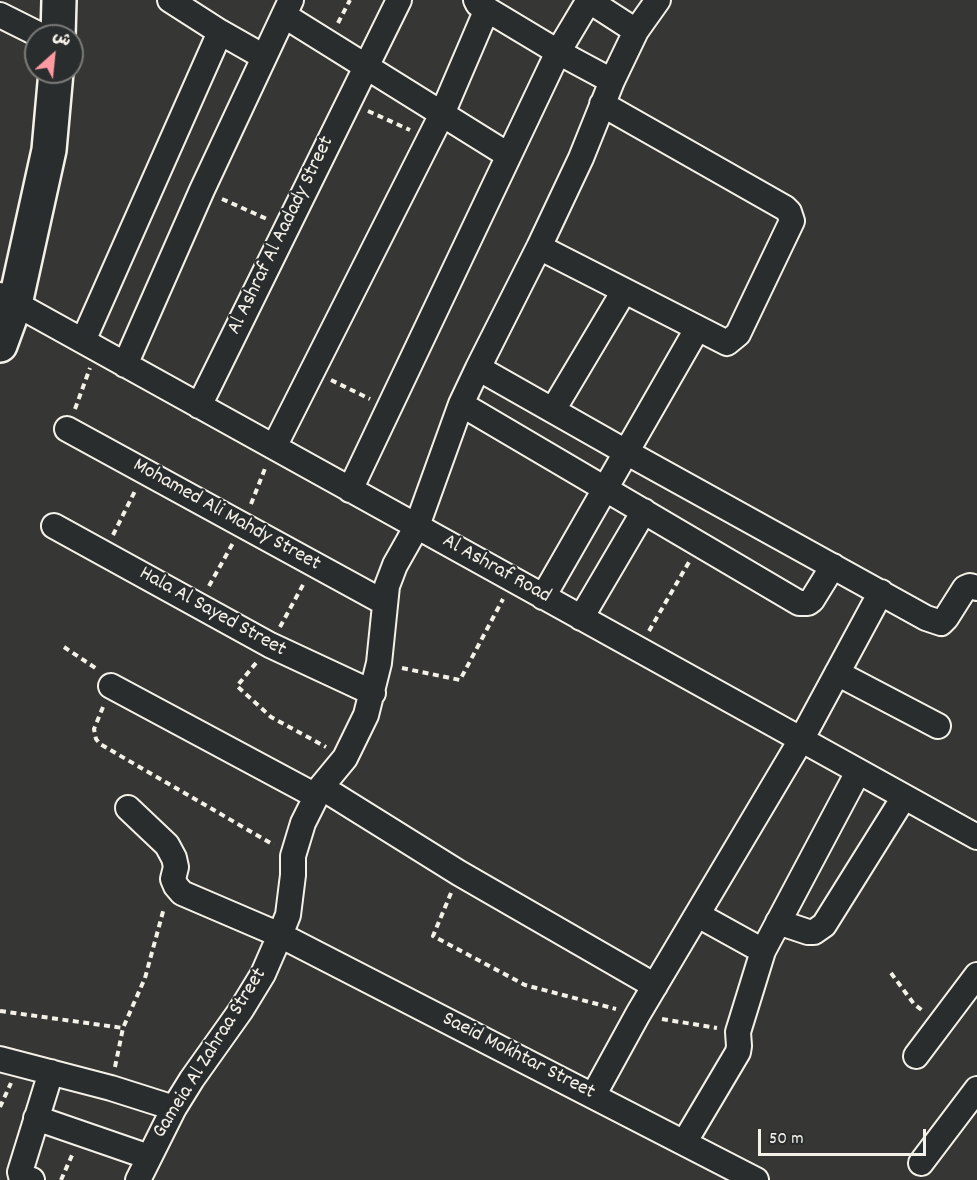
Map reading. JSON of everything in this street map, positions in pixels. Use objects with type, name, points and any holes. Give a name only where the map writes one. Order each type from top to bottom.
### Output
[{"type":"highway","points":[[58,24],[59,0]]},
{"type":"highway","points":[[0,345],[7,299],[49,150],[55,84]]},
{"type":"street","points":[[170,0],[264,57]]},
{"type":"street","name":"Al Ashraf Al Aadady Street","points":[[199,406],[399,0]]},
{"type":"street","points":[[350,490],[558,52],[589,0],[636,31]]},
{"type":"street","name":"Gameia Al Zahraa Street","points":[[138,1180],[174,1108],[241,1011],[280,935],[288,915],[293,856],[303,823],[319,792],[345,758],[366,715],[373,693],[379,663],[387,586],[395,565],[417,526],[461,404],[581,158],[602,104],[636,31],[658,0]]},
{"type":"street","points":[[274,447],[442,114],[482,4],[558,52],[612,81]]},
{"type":"street","points":[[125,365],[202,190],[288,8],[365,67],[508,155]]},
{"type":"street","points":[[0,15],[24,27]]},
{"type":"street","points":[[90,345],[220,32]]},
{"type":"street","points":[[539,247],[727,343],[738,334],[792,221],[785,208],[602,104]]},
{"type":"street","points":[[553,410],[624,291]]},
{"type":"street","name":"Al Ashraf Road","points":[[7,299],[977,837]]},
{"type":"street","points":[[543,597],[697,329]]},
{"type":"street","points":[[478,368],[926,618],[941,623],[965,588],[970,586],[977,588]]},
{"type":"street","points":[[461,404],[799,603],[808,603],[812,600],[833,566]]},
{"type":"street","name":"Mohamed Ali Mahdy Street","points":[[67,429],[385,603]]},
{"type":"street","points":[[581,618],[644,511]]},
{"type":"street","name":"Hala Al Sayed Street","points":[[54,526],[270,645],[373,693]]},
{"type":"street","points":[[593,1096],[638,1014],[801,740],[881,592]]},
{"type":"street","points":[[837,672],[938,726]]},
{"type":"street","points":[[111,686],[319,792],[655,986]]},
{"type":"street","points":[[684,1143],[738,1052],[738,1032],[763,951],[858,772]]},
{"type":"street","points":[[778,922],[808,932],[819,929],[904,797]]},
{"type":"street","points":[[128,808],[167,845],[176,867],[173,879]]},
{"type":"street","name":"Saeid Mokhtar Street","points":[[173,879],[182,893],[280,935],[756,1180]]},
{"type":"street","points":[[698,915],[763,951]]},
{"type":"street","points":[[916,1056],[977,975]]},
{"type":"street","points":[[0,1059],[111,1088],[174,1108]]},
{"type":"street","points":[[32,1180],[21,1176],[20,1172],[51,1072]]},
{"type":"street","points":[[921,1162],[977,1089]]},
{"type":"street","points":[[36,1118],[149,1157]]},
{"type":"path","points":[[348,102],[429,139]]},
{"type":"path","points":[[202,190],[286,228]]},
{"type":"path","points":[[67,429],[90,345]]},
{"type":"path","points":[[312,371],[389,409]]},
{"type":"path","points":[[198,605],[243,525],[274,447]]},
{"type":"path","points":[[104,554],[145,471]]},
{"type":"path","points":[[638,650],[700,544]]},
{"type":"path","points":[[315,564],[270,645],[237,686],[271,717],[345,758]]},
{"type":"path","points":[[379,663],[460,680],[513,580]]},
{"type":"path","points":[[64,647],[114,680],[94,729],[96,740],[100,744],[293,856]]},
{"type":"path","points":[[459,873],[434,936],[525,985],[638,1014],[738,1032]]},
{"type":"path","points":[[111,1088],[123,1029],[145,978],[173,879]]},
{"type":"path","points":[[891,973],[914,1004],[939,1026]]},
{"type":"path","points":[[0,1011],[123,1029]]}]
